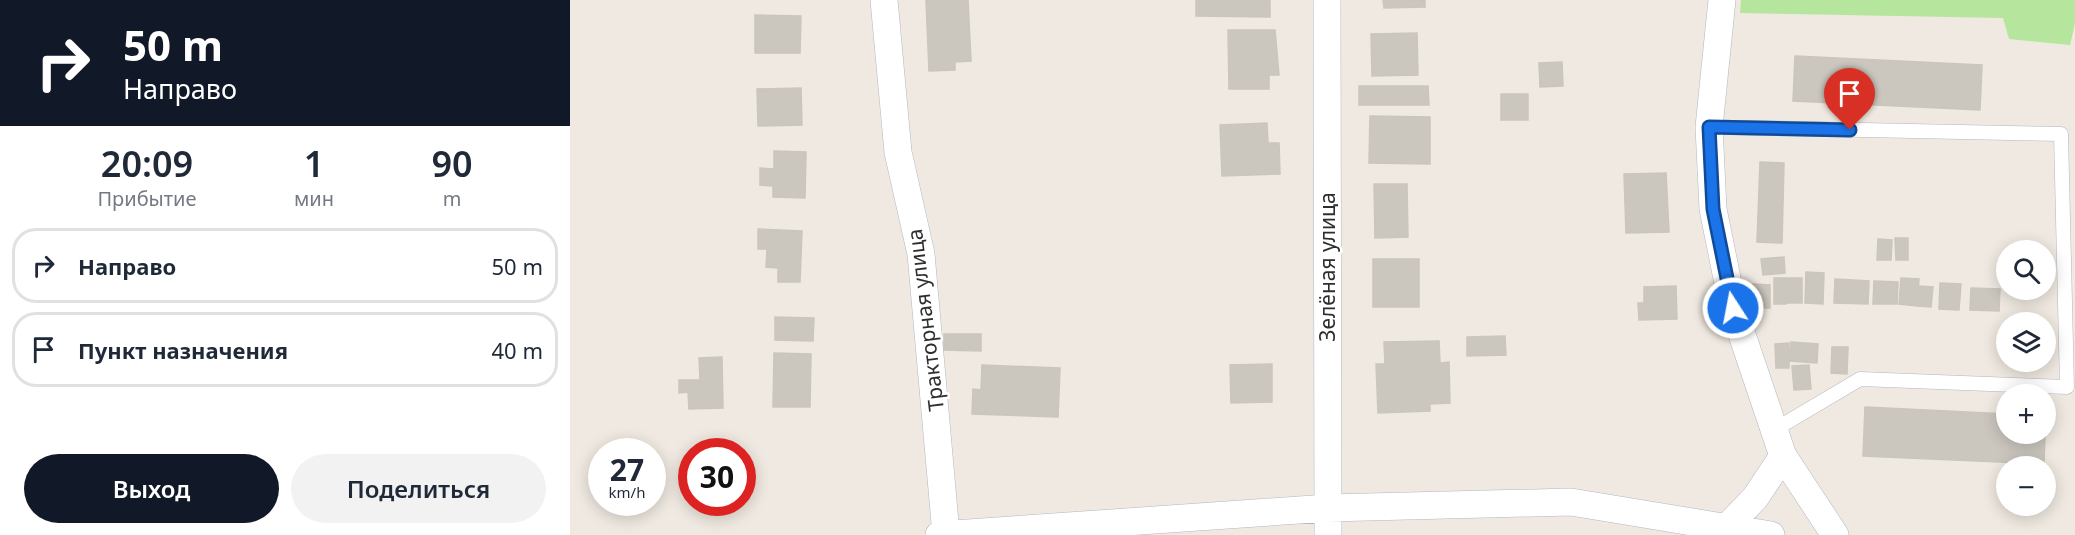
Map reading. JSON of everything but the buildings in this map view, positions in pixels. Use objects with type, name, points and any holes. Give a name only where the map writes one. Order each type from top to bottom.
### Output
[{"type":"street","name":"Тракторная улица","points":[[884,0],[898,152],[921,254],[942,534]]},
{"type":"street","name":"Зелёная улица","points":[[1327,0],[1328,535]]},
{"type":"street","points":[[1722,0],[1709,127],[1713,209],[1733,308],[1783,456],[1835,535]]},
{"type":"street","points":[[1726,528],[1755,498],[1783,456]]},
{"type":"street","points":[[942,534],[1328,508],[1571,502],[1771,535]]},
{"type":"lane","points":[[1709,127],[2061,134],[2067,387],[1860,379],[1774,430]]},
{"type":"green space","points":[[1741,0],[2075,0],[2075,23],[2070,45],[2009,39],[2003,18],[1740,13]]},
{"type":"route","points":[[1733,308],[1713,209],[1709,127],[1850,130]]}]
